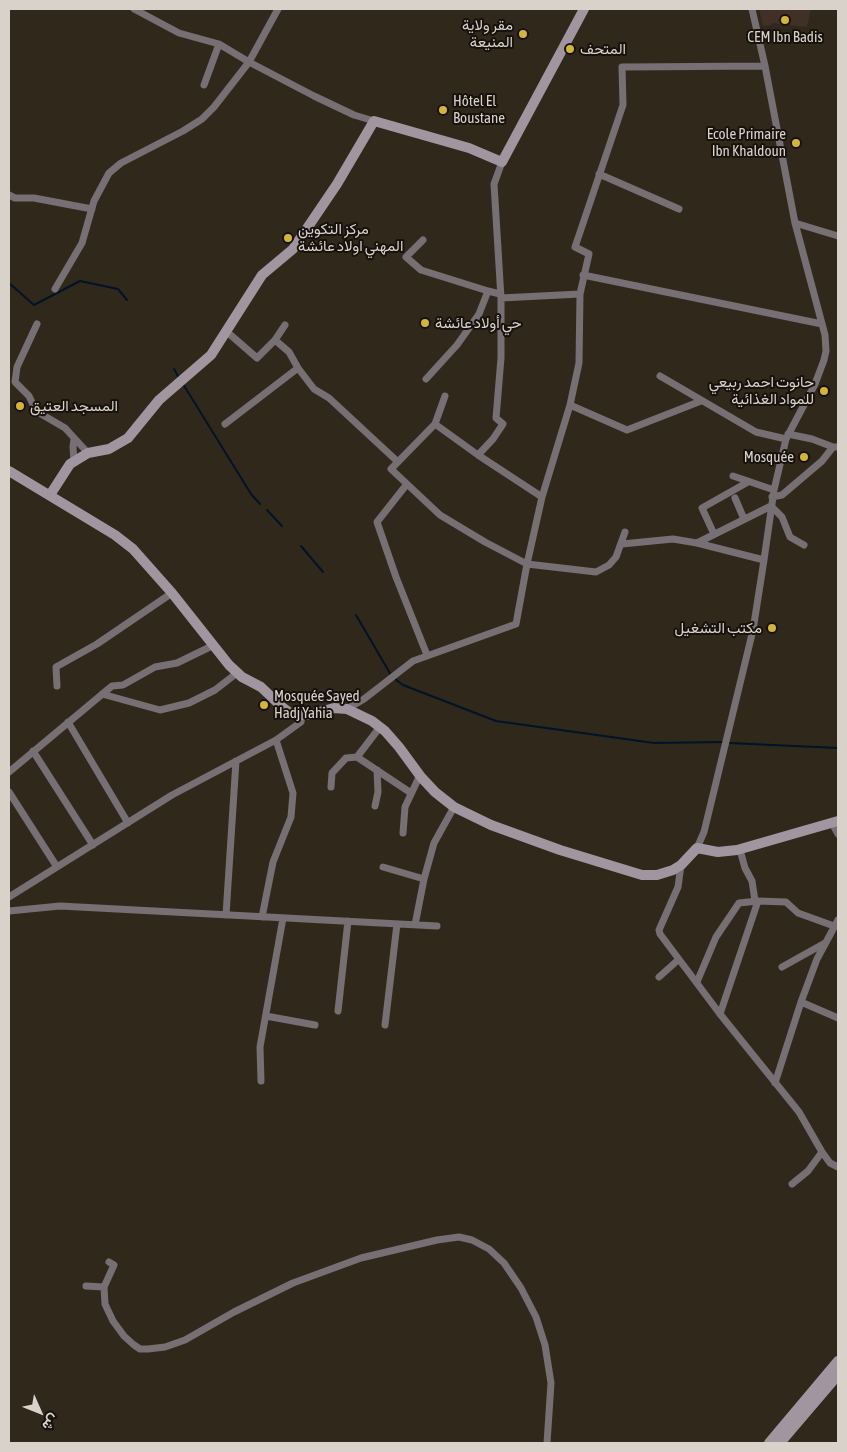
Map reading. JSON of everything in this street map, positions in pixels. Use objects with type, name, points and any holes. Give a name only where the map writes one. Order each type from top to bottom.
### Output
[{"type":"street","points":[[134,9],[179,33],[219,44],[248,62],[354,115],[469,148],[502,162]]},
{"type":"street","points":[[55,289],[82,243],[92,210],[109,173],[122,163],[183,131],[214,107],[248,62],[278,9]]},
{"type":"street","points":[[478,455],[493,439],[503,424],[496,418],[501,358],[494,184],[502,162],[584,9]]},
{"type":"street","points":[[9,471],[115,535],[133,549],[172,593],[237,673],[261,688],[290,713],[302,715],[334,708],[347,709],[372,721],[399,747],[420,776],[435,792],[454,807],[491,825],[560,850],[642,875],[657,874],[681,866],[697,848],[704,832],[752,630],[773,494],[787,436],[815,384],[824,360],[825,335],[795,222],[752,9]]},
{"type":"street","points":[[204,85],[219,44]]},
{"type":"street","points":[[347,709],[413,661],[516,624],[542,496],[570,405],[579,363],[580,294],[589,254],[575,246],[622,105],[622,67],[765,66]]},
{"type":"street","points":[[50,495],[70,464],[88,454],[109,449],[128,438],[159,400],[212,355],[262,275],[293,250],[337,184],[374,121]]},
{"type":"street","points":[[599,174],[679,209]]},
{"type":"street","points":[[9,195],[15,198],[34,198],[92,210]]},
{"type":"street","points":[[795,222],[838,236]]},
{"type":"street","points":[[424,240],[406,257],[421,270],[500,296],[580,294]]},
{"type":"street","points":[[584,275],[822,324]]},
{"type":"street","points":[[426,379],[457,345],[479,314],[488,292]]},
{"type":"street","points":[[36,324],[17,367],[15,382],[29,396],[36,411],[64,428],[88,454]]},
{"type":"street","points":[[226,331],[257,358],[275,340],[285,325]]},
{"type":"street","points":[[275,340],[289,352],[298,368],[314,389],[329,398],[398,462]]},
{"type":"street","points":[[225,424],[298,368]]},
{"type":"street","points":[[660,376],[756,432],[812,439],[836,447],[782,495],[773,494],[733,476]]},
{"type":"street","points":[[445,396],[435,424],[391,470],[440,515],[527,564],[596,572],[609,565],[616,557],[625,532]]},
{"type":"street","points":[[570,405],[627,430],[701,401]]},
{"type":"street","points":[[435,424],[478,455],[542,496]]},
{"type":"street","points":[[74,439],[74,462]]},
{"type":"street","points":[[714,534],[702,508],[748,482]]},
{"type":"street","points":[[407,484],[378,522],[396,578],[427,655]]},
{"type":"street","points":[[735,498],[744,519]]},
{"type":"street","points":[[697,543],[771,506]]},
{"type":"street","points":[[771,506],[782,517],[790,537],[804,545]]},
{"type":"street","points":[[622,544],[673,539],[764,560]]},
{"type":"street","points":[[57,686],[56,667],[97,644],[172,593]]},
{"type":"street","points":[[9,772],[112,686],[123,685],[155,667],[177,663],[214,645]]},
{"type":"street","points":[[102,694],[160,710],[189,703],[215,690],[237,673]]},
{"type":"street","points":[[9,897],[172,795],[276,740],[301,722],[302,715]]},
{"type":"street","points":[[68,722],[128,823]]},
{"type":"street","points":[[357,757],[380,727]]},
{"type":"street","points":[[262,917],[273,862],[291,817],[293,793],[276,740]]},
{"type":"street","points":[[33,751],[93,845]]},
{"type":"street","points":[[331,787],[332,773],[346,758],[357,757],[411,793]]},
{"type":"street","points":[[226,915],[236,761]]},
{"type":"street","points":[[375,806],[378,792],[377,770]]},
{"type":"street","points":[[402,833],[405,807],[420,776]]},
{"type":"street","points":[[9,792],[57,867]]},
{"type":"street","points":[[415,925],[434,842],[454,807]]},
{"type":"street","points":[[697,848],[718,852],[740,850],[835,822],[838,834]]},
{"type":"street","points":[[720,1014],[757,901],[740,850]]},
{"type":"street","points":[[681,866],[678,888],[659,930],[678,960],[799,1112],[830,1163],[838,1167]]},
{"type":"street","points":[[383,867],[424,879]]},
{"type":"street","points":[[697,982],[716,937],[739,903],[757,901],[786,902],[798,913],[836,923],[801,1002],[776,1083]]},
{"type":"street","points":[[9,911],[60,906],[437,926]]},
{"type":"street","points":[[261,1081],[260,1047],[283,918]]},
{"type":"street","points":[[338,1011],[348,922]]},
{"type":"street","points":[[385,1025],[397,924]]},
{"type":"street","points":[[782,967],[826,942]]},
{"type":"street","points":[[659,977],[678,960]]},
{"type":"street","points":[[801,1002],[838,1018]]},
{"type":"street","points":[[266,1016],[315,1025]]},
{"type":"street","points":[[792,1184],[808,1171],[822,1152]]},
{"type":"street","points":[[109,1262],[114,1265],[104,1287],[105,1304],[113,1321],[124,1336],[140,1349],[157,1348],[185,1340],[234,1312],[293,1283],[361,1258],[437,1240],[459,1237],[472,1240],[490,1249],[504,1264],[521,1288],[536,1317],[545,1345],[551,1383],[547,1443]]},
{"type":"street","points":[[86,1286],[104,1287]]},
{"type":"street","points":[[769,1443],[838,1361]]},
{"type":"street","points":[[780,1443],[838,1375]]},
{"type":"shaded area","name":"CEM Ibn Badis","points":[[759,9],[811,9],[807,27],[772,23],[771,25],[763,26]]},
{"type":"waterway","points":[[9,283],[34,305],[80,281],[118,289],[127,300]]},
{"type":"waterway","points":[[174,369],[179,378]]},
{"type":"waterway","points":[[183,384],[251,494],[260,504]]},
{"type":"waterway","points":[[267,510],[282,526]]},
{"type":"waterway","points":[[301,546],[323,572]]},
{"type":"waterway","points":[[356,615],[391,675]]},
{"type":"waterway","points":[[395,679],[403,685],[496,721],[654,743],[722,742]]},
{"type":"waterway","points":[[729,743],[838,748]]},
{"type":"place","name":"CEM Ibn Badis","points":[[785,20]]},
{"type":"place","name":"مقر ولاية المنيعة","points":[[523,34]]},
{"type":"place","name":"المتحف","points":[[570,49]]},
{"type":"place","name":"Hôtel El Boustane","points":[[443,110]]},
{"type":"place","name":"Ecole Primaire Ibn Khaldoun","points":[[796,143]]},
{"type":"place","name":"مركز التكوين المهني اولاد عائشة","points":[[288,238]]},
{"type":"place","name":"حي أولاد عائشة","points":[[425,323]]},
{"type":"place","name":"حانوت احمد ربيعي للمواد الغذائية","points":[[824,391]]},
{"type":"place","name":"المسجد العتيق","points":[[20,406]]},
{"type":"place","name":"Mosquée","points":[[804,457]]},
{"type":"place","name":"مكتب التشغيل","points":[[772,628]]},
{"type":"place","name":"Mosquée Sayed Hadj Yahia","points":[[264,705]]}]
